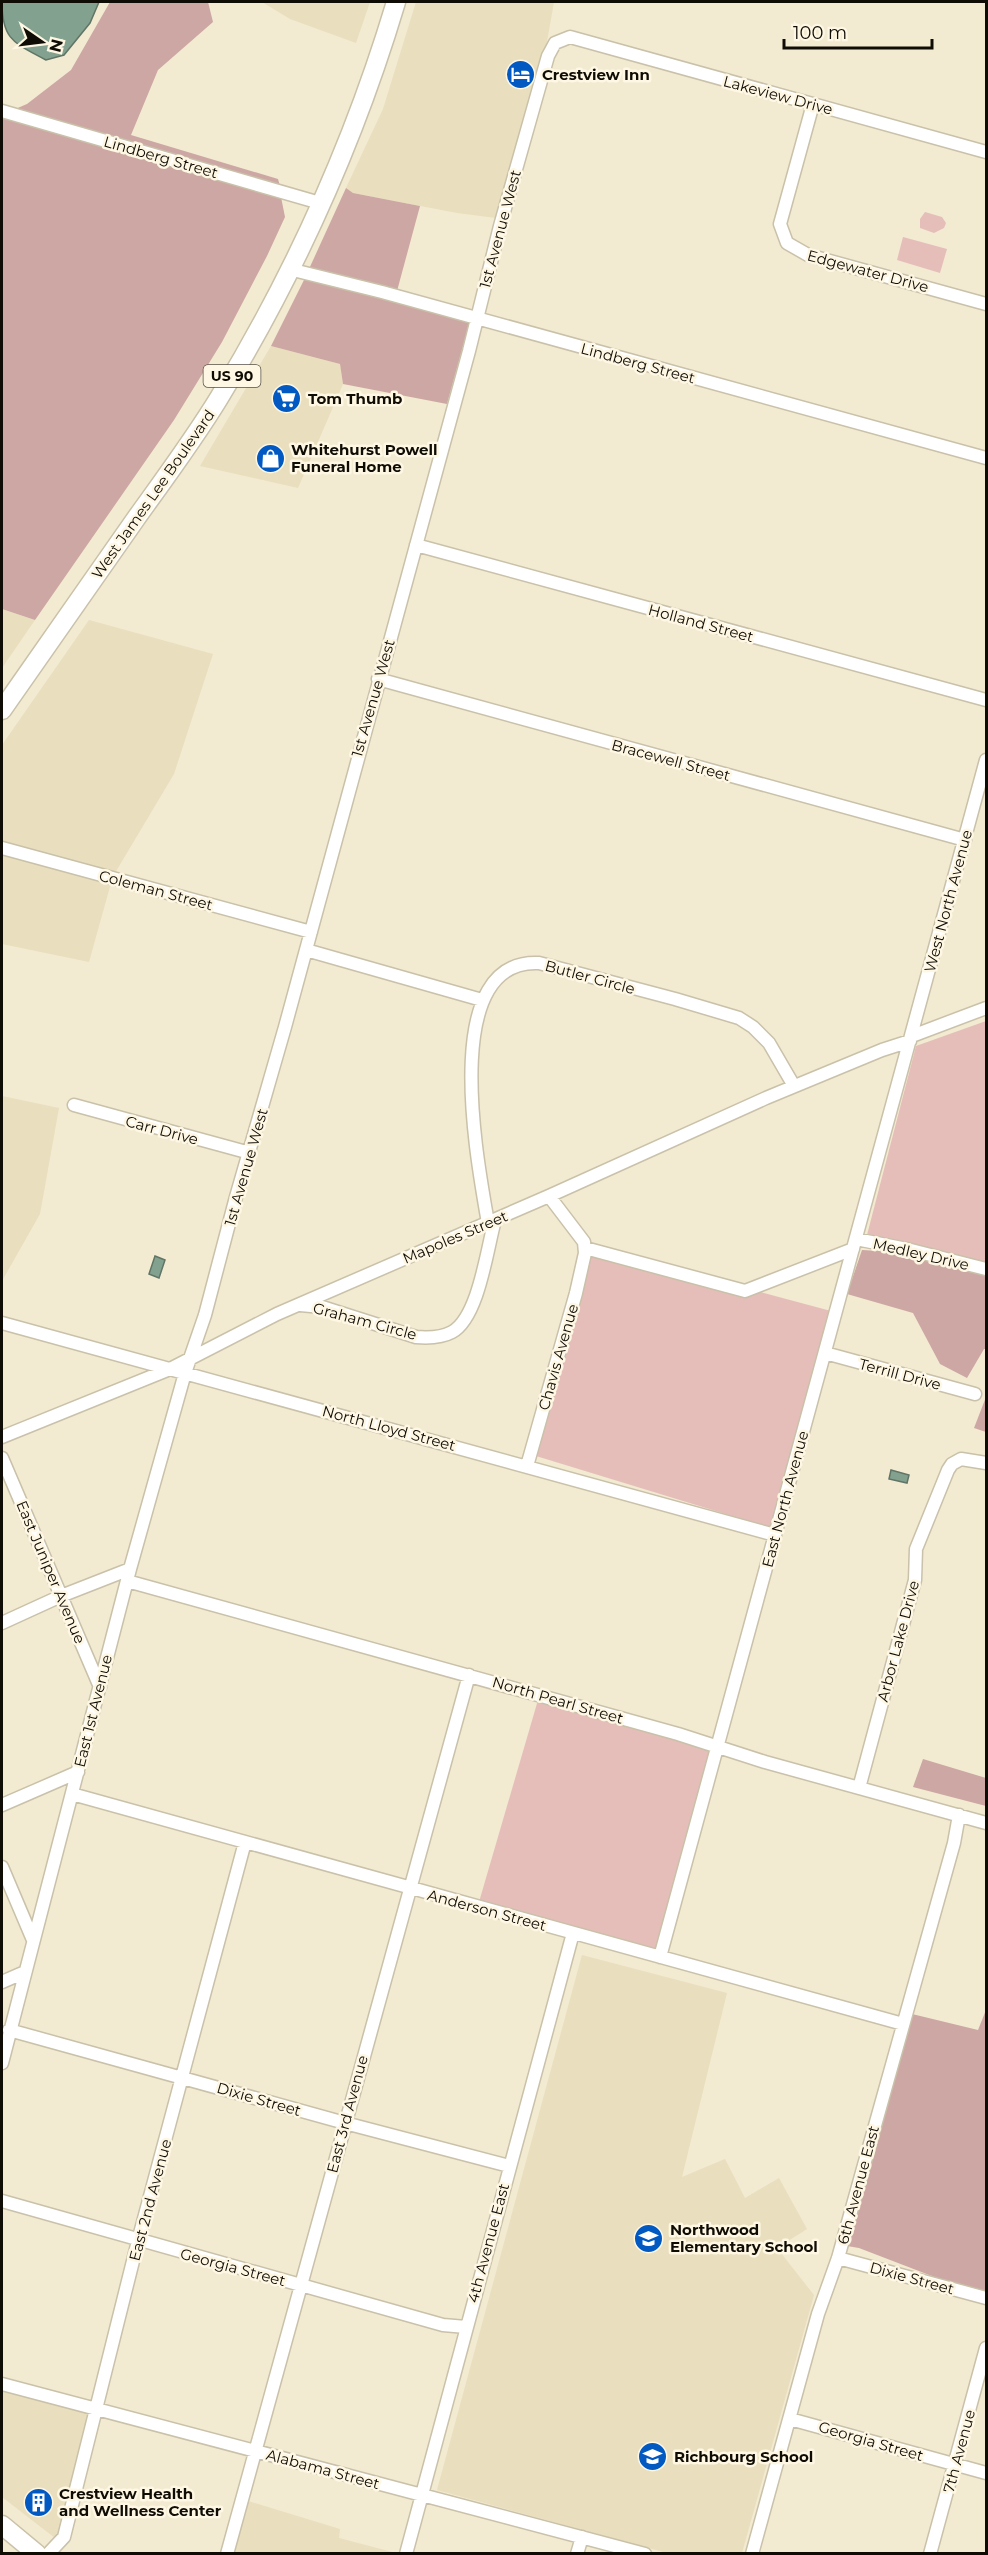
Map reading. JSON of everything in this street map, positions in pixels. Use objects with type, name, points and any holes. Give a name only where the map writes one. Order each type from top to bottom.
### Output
[{"type":"main road","name":"West James Lee Boulevard","points":[[2,710],[218,399],[289,269],[320,203],[372,73],[396,2]]},
{"type":"main road","points":[[2,2525],[37,2553]]},
{"type":"street","name":"Lakeview Drive","points":[[565,38],[987,152]]},
{"type":"street","name":"1st Avenue West","points":[[189,1360],[206,1315],[236,1197],[311,932],[548,56],[555,43],[565,38]]},
{"type":"street","name":"Edgewater Drive","points":[[813,104],[780,224],[787,243],[808,255],[987,304]]},
{"type":"street","name":"Lindberg Street","points":[[2,111],[320,203]]},
{"type":"street","name":"Lindberg Street","points":[[289,269],[987,458]]},
{"type":"street","name":"Holland Street","points":[[416,545],[987,700]]},
{"type":"street","name":"Bracewell Street","points":[[378,679],[965,840]]},
{"type":"street","name":"West North Avenue","points":[[911,1039],[987,760]]},
{"type":"street","name":"Coleman Street","points":[[2,848],[311,932]]},
{"type":"street","points":[[306,950],[482,1000]]},
{"type":"street","name":"Butler Circle","points":[[491,1221],[477,1156],[472,1098],[472,1057],[482,1000],[498,975],[525,963],[538,963],[740,1018],[769,1043],[794,1086]]},
{"type":"street","name":"Mapoles Street","points":[[2,1437],[170,1370],[232,1336],[297,1305],[549,1196],[794,1086],[987,1008]]},
{"type":"street","name":"East North Avenue","points":[[660,1957],[911,1039]]},
{"type":"street","name":"Carr Drive","points":[[74,1105],[250,1153]]},
{"type":"street","points":[[549,1196],[585,1242],[585,1248],[745,1291],[855,1244]]},
{"type":"street","name":"Graham Circle","points":[[297,1305],[322,1307],[416,1337],[429,1338],[450,1333],[459,1328],[471,1306],[491,1221]]},
{"type":"street","name":"Medley Drive","points":[[855,1244],[907,1249],[987,1269]]},
{"type":"street","name":"Chavis Avenue","points":[[527,1466],[576,1293],[585,1248]]},
{"type":"street","name":"North Lloyd Street","points":[[2,1323],[775,1535]]},
{"type":"street","name":"Terrill Drive","points":[[825,1353],[975,1394]]},
{"type":"street","name":"East 1st Avenue","points":[[2,2063],[129,1575],[189,1360]]},
{"type":"street","name":"East Juniper Avenue","points":[[2,1458],[100,1687]]},
{"type":"street","name":"Arbor Lake Drive","points":[[859,1788],[915,1580],[916,1548],[930,1512],[952,1464],[961,1459],[987,1463]]},
{"type":"street","points":[[2,1623],[61,1596],[129,1575]]},
{"type":"street","name":"North Pearl Street","points":[[129,1575],[718,1746],[765,1762],[987,1823]]},
{"type":"street","name":"East 3rd Avenue","points":[[227,2553],[469,1675]]},
{"type":"street","points":[[2,1804],[78,1772]]},
{"type":"street","name":"Anderson Street","points":[[72,1794],[903,2024]]},
{"type":"street","name":"6th Avenue East","points":[[752,2553],[816,2322],[838,2258],[959,1815]]},
{"type":"street","name":"East 2nd Avenue","points":[[48,2553],[64,2537],[98,2409],[138,2241],[245,1842]]},
{"type":"street","points":[[2,1867],[33,1940]]},
{"type":"street","name":"4th Avenue East","points":[[406,2553],[573,1933]]},
{"type":"street","points":[[2,1982],[25,1972]]},
{"type":"street","name":"Dixie Street","points":[[9,2030],[509,2166]]},
{"type":"street","name":"Georgia Street","points":[[2,2201],[442,2325],[466,2327]]},
{"type":"street","name":"Dixie Street","points":[[838,2258],[987,2298]]},
{"type":"street","name":"7th Avenue","points":[[930,2553],[987,2348]]},
{"type":"street","name":"Alabama Street","points":[[2,2384],[645,2553]]},
{"type":"street","name":"Georgia Street","points":[[790,2419],[987,2473]]},
{"type":"street","points":[[577,2553],[582,2537]]},
{"type":"shaded area","points":[[2,2],[99,2],[90,23],[64,55],[46,60],[12,39],[5,25]]},
{"type":"shaded area","points":[[110,2],[208,2],[213,22],[158,70],[131,135],[278,179],[280,186],[13,110],[27,104],[71,70]]},
{"type":"shaded area","points":[[262,2],[370,2],[356,43],[290,19]]},
{"type":"shaded area","points":[[416,2],[554,2],[546,47],[496,218],[353,193],[346,188],[383,109]]},
{"type":"shaded area","points":[[2,116],[281,197],[285,217],[222,342],[174,420],[35,620],[2,609]]},
{"type":"shaded area","points":[[346,188],[353,193],[420,206],[397,291],[309,269]]},
{"type":"shaded area","points":[[925,212],[942,217],[946,223],[944,228],[934,233],[920,228],[920,219]]},
{"type":"shaded area","points":[[903,237],[947,249],[940,273],[897,260]]},
{"type":"shaded area","points":[[305,278],[470,321],[447,404],[343,384],[340,364],[271,346]]},
{"type":"shaded area","points":[[271,346],[340,364],[343,384],[298,488],[200,466]]},
{"type":"shaded area","points":[[2,609],[35,620],[2,668]]},
{"type":"shaded area","points":[[89,620],[213,654],[174,774],[115,873],[2,843],[2,745]]},
{"type":"shaded area","points":[[2,853],[111,883],[89,962],[2,944]]},
{"type":"shaded area","points":[[986,1021],[986,1265],[867,1235],[916,1046]]},
{"type":"shaded area","points":[[2,1096],[59,1108],[40,1214],[2,1281]]},
{"type":"shaded area","points":[[862,1250],[895,1252],[986,1275],[986,1349],[967,1378],[940,1364],[913,1313],[847,1294]]},
{"type":"shaded area","points":[[591,1255],[736,1295],[746,1296],[760,1292],[831,1311],[771,1528],[536,1456]]},
{"type":"shaded area","points":[[155,1256],[165,1260],[159,1278],[149,1274]]},
{"type":"shaded area","points":[[986,1397],[986,1432],[974,1428]]},
{"type":"shaded area","points":[[891,1470],[909,1475],[907,1483],[889,1479]]},
{"type":"shaded area","points":[[538,1700],[711,1749],[656,1951],[479,1902]]},
{"type":"shaded area","points":[[923,1759],[986,1778],[986,1806],[913,1787]]},
{"type":"shaded area","name":"Northwood Elementary School","points":[[582,1955],[727,1993],[682,2177],[725,2159],[745,2198],[779,2178],[807,2229],[777,2248],[814,2295],[742,2553],[667,2553],[437,2490]]},
{"type":"shaded area","points":[[986,2010],[986,2293],[950,2283],[859,2248],[847,2246],[912,2014],[978,2030]]},
{"type":"shaded area","points":[[2,2389],[91,2413],[59,2534],[55,2538],[2,2497]]},
{"type":"shaded area","points":[[248,2501],[340,2529],[339,2538],[396,2553],[233,2554]]},
{"type":"place","name":"Crestview Inn","points":[[521,74]]},
{"type":"place","name":"Tom Thumb","points":[[287,398]]},
{"type":"place","name":"Whitehurst Powell Funeral Home","points":[[270,458]]},
{"type":"place","name":"Northwood Elementary School","points":[[649,2238]]},
{"type":"place","name":"Richbourg School","points":[[653,2456]]},
{"type":"place","name":"Crestview Health and Wellness Center","points":[[38,2502]]}]
